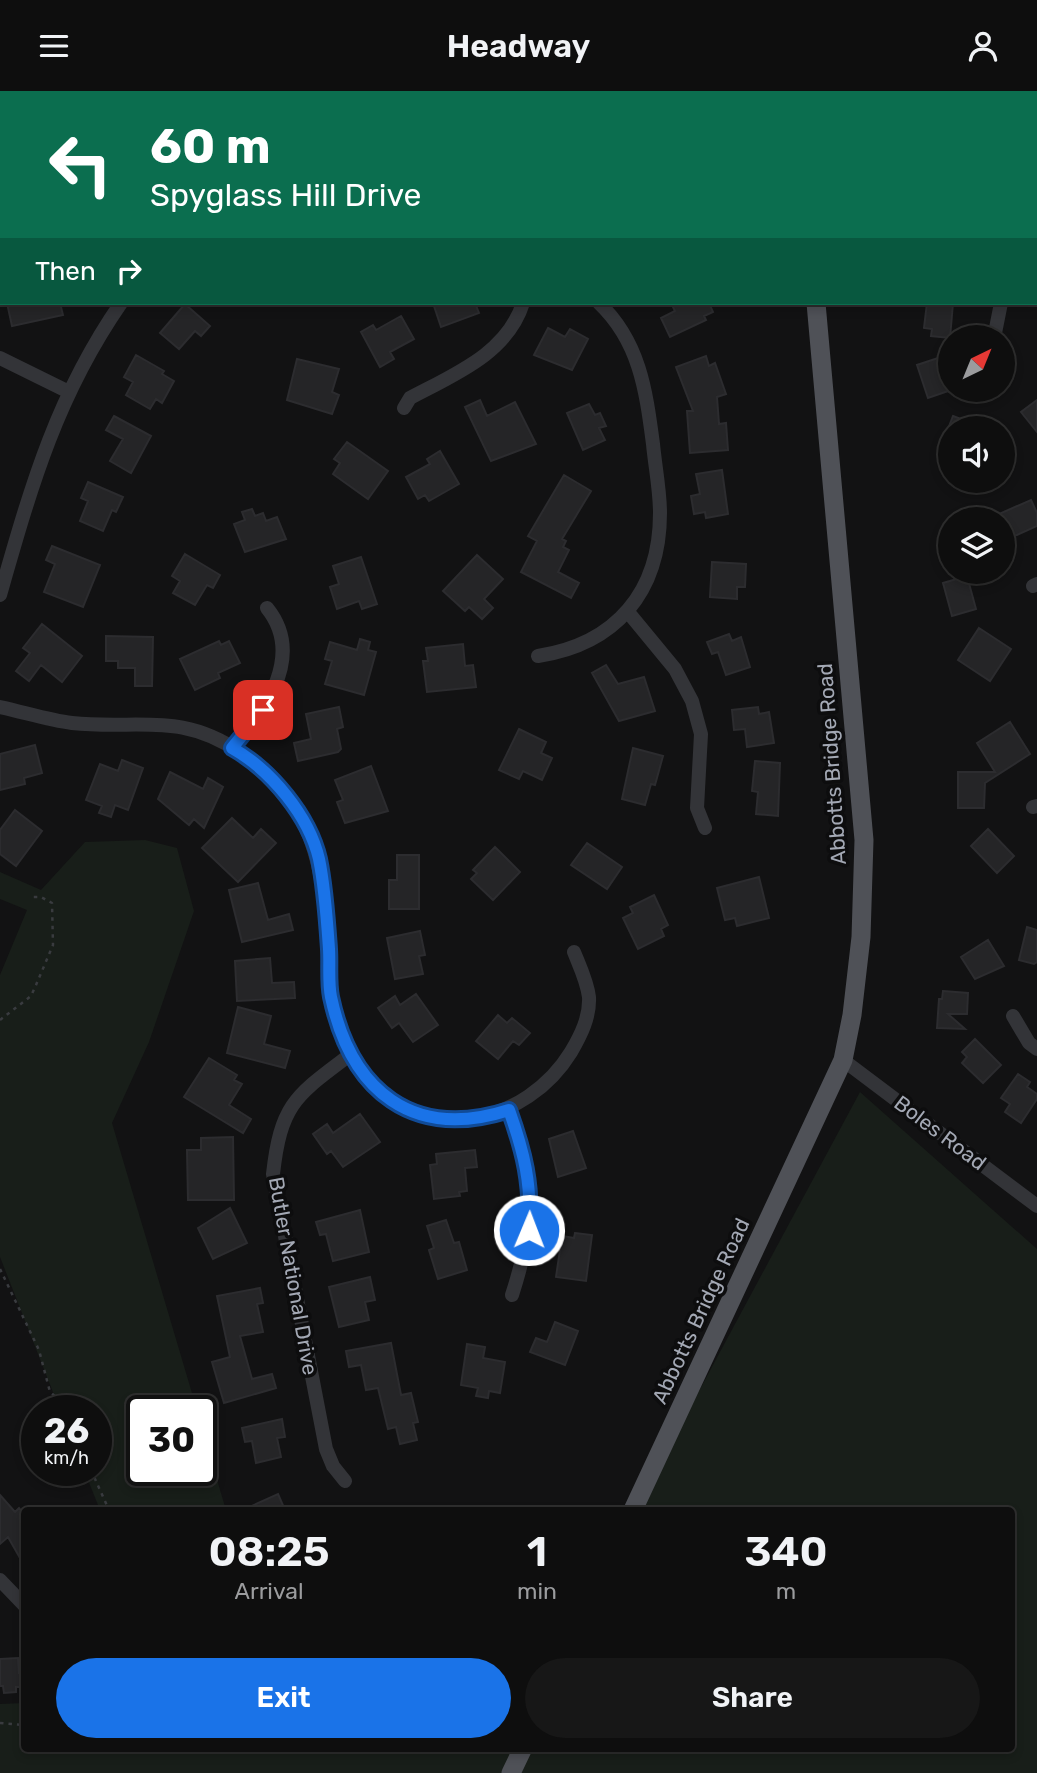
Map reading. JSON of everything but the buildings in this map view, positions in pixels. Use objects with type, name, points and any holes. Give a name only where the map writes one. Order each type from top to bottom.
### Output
[{"type":"main road","name":"Abbotts Bridge Road","points":[[634,1507],[843,1061],[852,1015],[861,937],[864,840],[816,305]]},
{"type":"main road","points":[[511,1773],[521,1752]]},
{"type":"street","points":[[0,595],[40,457],[69,392],[120,305]]},
{"type":"street","points":[[404,408],[410,398],[465,369],[490,351],[519,315],[522,305]]},
{"type":"street","points":[[538,656],[567,651],[610,627],[628,612],[647,582],[654,563],[660,511],[646,385],[624,333],[601,305]]},
{"type":"street","points":[[997,325],[1002,305]]},
{"type":"street","points":[[0,358],[69,392]]},
{"type":"street","points":[[232,748],[263,710],[281,666],[283,636],[268,608]]},
{"type":"street","points":[[628,612],[676,669],[692,701],[701,734],[697,808],[705,828]]},
{"type":"street","points":[[0,707],[71,723],[107,725],[151,722],[180,726],[212,736],[232,748],[270,779],[293,804],[310,832],[319,858],[330,994],[340,1030],[366,1077],[383,1094],[421,1116],[442,1121],[464,1120],[509,1110],[539,1090],[558,1073],[580,1037],[586,1021],[589,998],[584,975],[573,952]]},
{"type":"street","points":[[1013,1016],[1029,1043],[1037,1049]]},
{"type":"street","name":"Butler National Drive","points":[[345,1481],[333,1466],[326,1449],[273,1174],[277,1140],[291,1107],[313,1080],[351,1054]]},
{"type":"street","name":"Boles Road","points":[[843,1061],[1037,1206]]},
{"type":"street","points":[[509,1110],[526,1158],[531,1203],[526,1252],[512,1295]]},
{"type":"street","points":[[0,1580],[21,1602]]},
{"type":"path","points":[[0,1020],[31,996],[53,946],[52,903],[41,897],[29,897]]},
{"type":"path","points":[[0,1269],[39,1350],[50,1392],[54,1395]]},
{"type":"path","points":[[98,1486],[108,1507]]},
{"type":"path","points":[[0,1723],[21,1725]]},
{"type":"shaded area","points":[[145,840],[177,848],[194,911],[149,1042],[112,1123],[193,1395],[126,1395],[126,1486],[217,1486],[217,1480],[225,1507],[99,1507],[90,1486],[112,1486],[112,1395],[54,1395],[0,1257],[0,975],[27,910],[0,899],[0,872],[41,890],[85,842]]},
{"type":"shaded area","points":[[860,1092],[1037,1249],[1037,1773],[0,1773],[0,1704],[21,1703],[21,1752],[1015,1752],[1015,1507],[643,1507],[685,1417]]},
{"type":"route","points":[[263,710],[232,748],[270,779],[293,804],[310,832],[319,858],[323,886],[330,994],[340,1030],[353,1058],[366,1077],[383,1094],[421,1116],[442,1121],[464,1120],[509,1110],[526,1158],[531,1203],[529,1230]]}]
